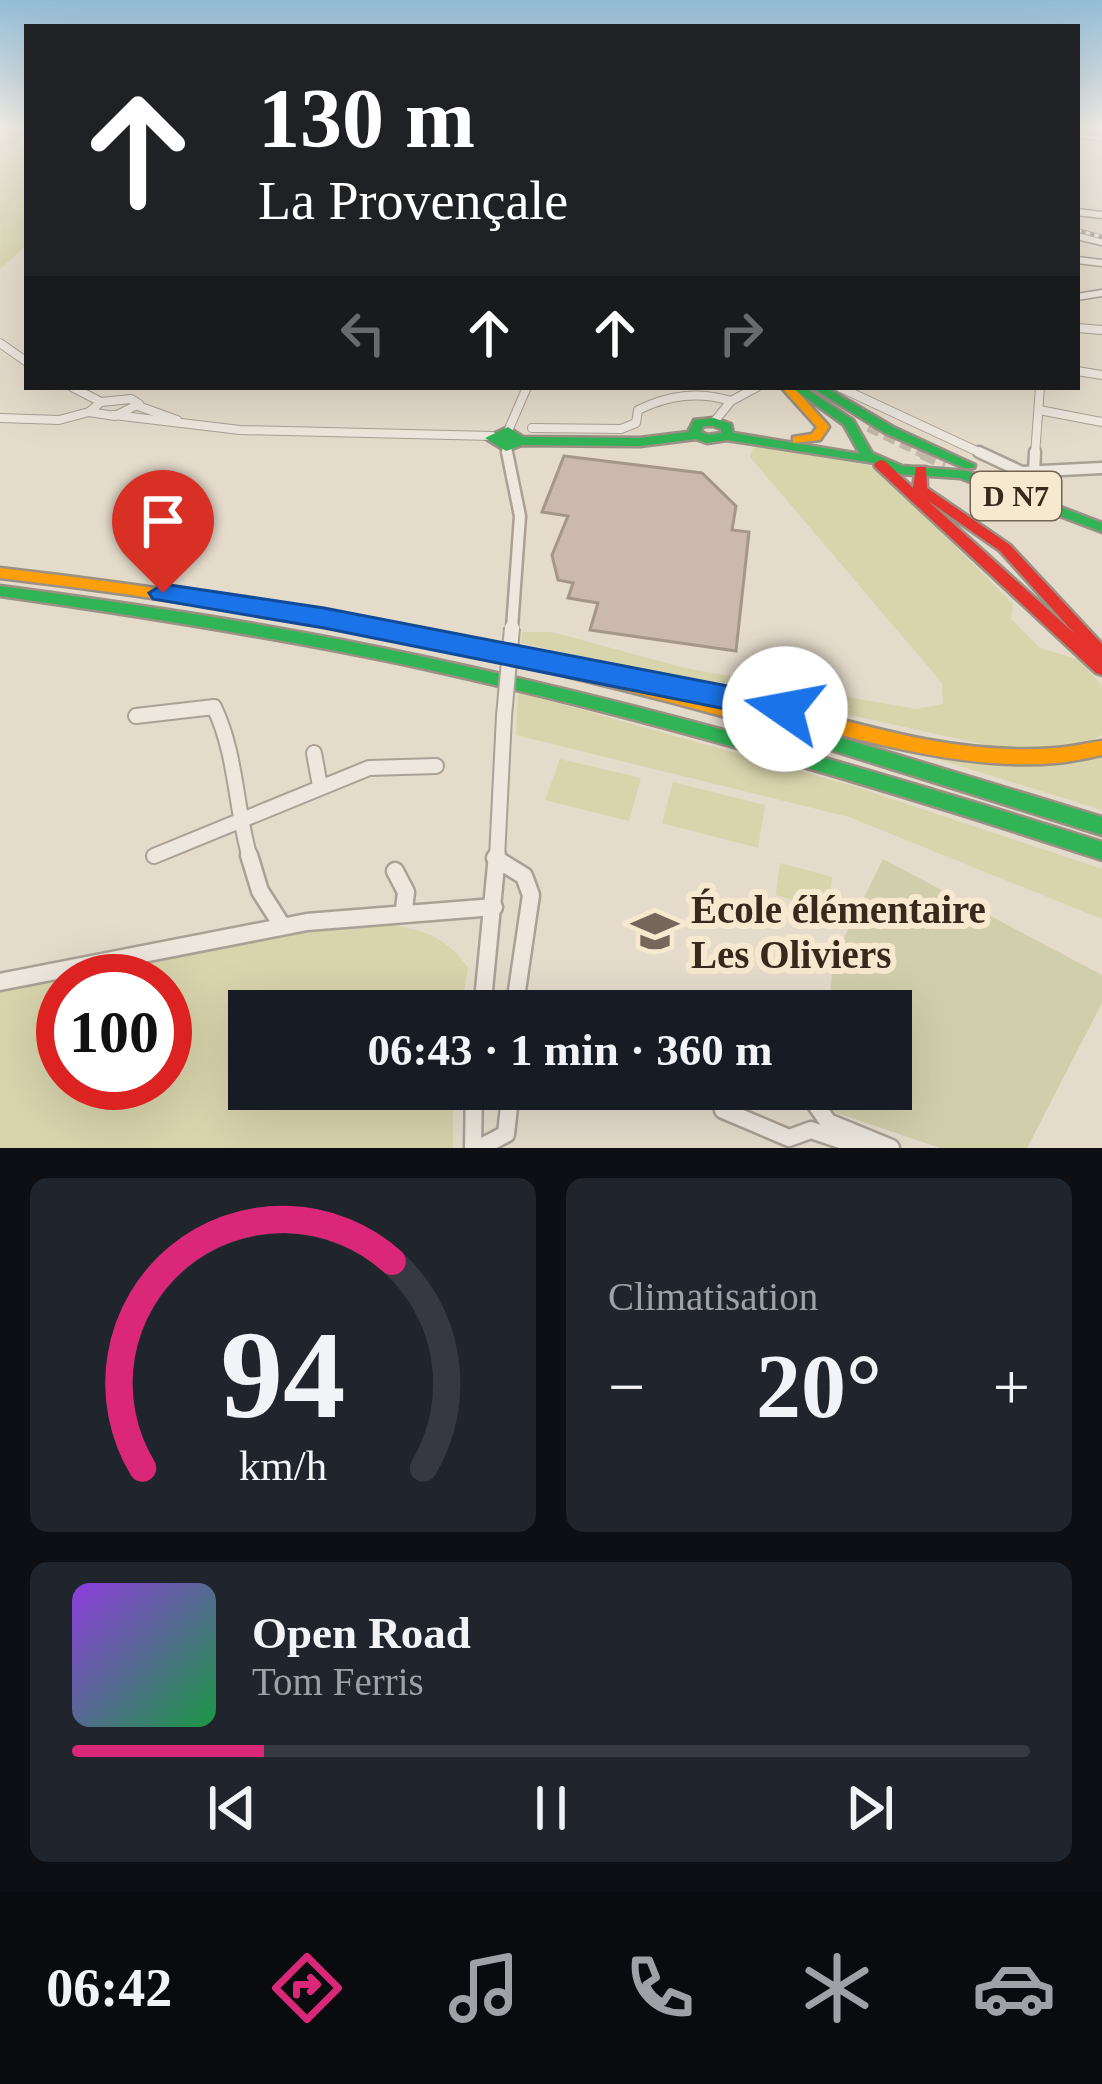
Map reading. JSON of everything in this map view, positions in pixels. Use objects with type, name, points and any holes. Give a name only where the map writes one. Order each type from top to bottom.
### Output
[{"type":"main road","points":[[777,438],[807,440],[823,430],[790,390]]},
{"type":"main road","points":[[804,390],[871,447],[1102,673]]},
{"type":"main road","points":[[822,390],[941,457],[924,469],[920,489],[1005,548],[1101,653]]},
{"type":"main road","points":[[723,429],[842,448],[871,447],[904,435]]},
{"type":"main road","points":[[513,436],[637,436],[723,429],[871,447],[924,469]]},
{"type":"main road","name":"D N7","points":[[941,457],[1102,523]]},
{"type":"main road","name":"D N7","points":[[924,469],[962,474],[1102,523]]},
{"type":"main road","points":[[0,573],[301,614],[1000,754],[1056,759],[1102,748]]},
{"type":"main road","points":[[0,591],[203,617],[500,675],[772,746],[1102,851]]},
{"type":"main road","points":[[536,662],[762,719],[1102,826]]},
{"type":"street","points":[[78,390],[101,402],[131,399],[138,406],[197,426]]},
{"type":"street","points":[[484,990],[519,552],[513,436],[526,390]]},
{"type":"street","points":[[723,429],[731,401],[751,390]]},
{"type":"street","points":[[845,390],[949,441],[1034,473],[1102,468]]},
{"type":"street","points":[[1034,473],[1040,390]]},
{"type":"street","points":[[0,418],[59,420],[89,412],[197,426],[513,436],[620,429],[636,423],[638,410],[666,396],[712,395],[731,401]]},
{"type":"street","points":[[89,412],[101,402]]},
{"type":"street","points":[[114,415],[138,406]]},
{"type":"street","points":[[1039,410],[1102,422]]},
{"type":"street","points":[[136,716],[214,707],[230,740],[239,821],[260,891],[281,924]]},
{"type":"street","points":[[314,753],[320,786]]},
{"type":"street","points":[[154,856],[369,768],[436,766]]},
{"type":"street","points":[[495,858],[524,876],[531,895],[517,990]]},
{"type":"street","points":[[395,871],[406,892],[404,909]]},
{"type":"street","points":[[0,982],[281,924],[404,909],[494,908]]},
{"type":"street","points":[[475,1110],[476,1148],[506,1134],[509,1110]]},
{"type":"street","points":[[723,1110],[789,1138],[811,1130],[864,1148]]},
{"type":"street","points":[[812,1110],[831,1127],[891,1148]]},
{"type":"shaded area","points":[[0,180],[24,180],[24,248],[0,269]]},
{"type":"shaded area","points":[[769,445],[876,467],[1013,604],[1011,619],[1040,648],[1080,660],[1102,686],[1102,735],[1081,746],[1000,748],[521,643],[522,632],[552,632],[685,668],[916,709],[943,704],[942,683],[750,457],[753,448]]},
{"type":"shaded area","points":[[518,692],[850,785],[1102,869],[1102,919],[849,817],[516,735]]},
{"type":"shaded area","points":[[847,731],[1055,765],[1102,757],[1102,810]]},
{"type":"shaded area","points":[[560,759],[641,778],[629,821],[545,800]]},
{"type":"shaded area","points":[[673,782],[765,805],[758,848],[662,823]]},
{"type":"shaded area","points":[[883,859],[1102,975],[1102,1003],[1027,1148],[940,1148],[828,1110],[912,1110],[912,990],[831,990],[833,960]]},
{"type":"shaded area","points":[[780,863],[832,877],[829,910],[776,895]]},
{"type":"shaded area","points":[[371,923],[413,929],[437,939],[468,968],[464,990],[228,990],[228,1110],[453,1110],[453,1148],[0,1148],[0,993],[36,983],[36,1110],[192,1110],[192,954],[142,954]]},
{"type":"building","points":[[564,456],[702,473],[736,506],[732,530],[749,532],[736,651],[590,630],[598,603],[568,598],[573,583],[558,580],[552,555],[568,516],[542,512]]},
{"type":"tunnel","points":[[869,426],[929,455]]},
{"type":"tunnel","points":[[923,452],[946,463]]},
{"type":"railway","points":[[1080,231],[1102,237]]},
{"type":"traffic: fast","points":[[801,390],[849,423],[867,455],[900,470],[962,474],[1102,528]]},
{"type":"traffic: fast","points":[[822,390],[889,430],[969,465]]},
{"type":"traffic: fast","points":[[714,422],[727,427],[727,436],[707,439],[694,433],[698,423],[714,422]]},
{"type":"traffic: fast","points":[[520,441],[508,431],[491,438],[506,447],[520,441],[640,442],[697,435]]},
{"type":"traffic: fast","points":[[727,436],[873,460]]},
{"type":"traffic: fast","points":[[0,591],[281,634],[557,693],[831,766],[1102,851]]},
{"type":"traffic: fast","points":[[726,710],[1102,826]]},
{"type":"traffic: slow","points":[[790,390],[823,427],[816,437],[797,440]]},
{"type":"traffic: slow","points":[[0,573],[184,596],[366,626],[547,664],[726,710]]},
{"type":"traffic: slow","points":[[743,700],[875,735],[968,753],[1058,756],[1102,748]]},
{"type":"traffic: jam","points":[[880,464],[1102,669]]},
{"type":"traffic: jam","points":[[921,470],[920,489],[1005,548],[1102,654]]},
{"type":"place","name":"École élémentaire Les Oliviers","points":[[655,931]]},
{"type":"route","points":[[163,593],[324,618],[785,709]]}]
